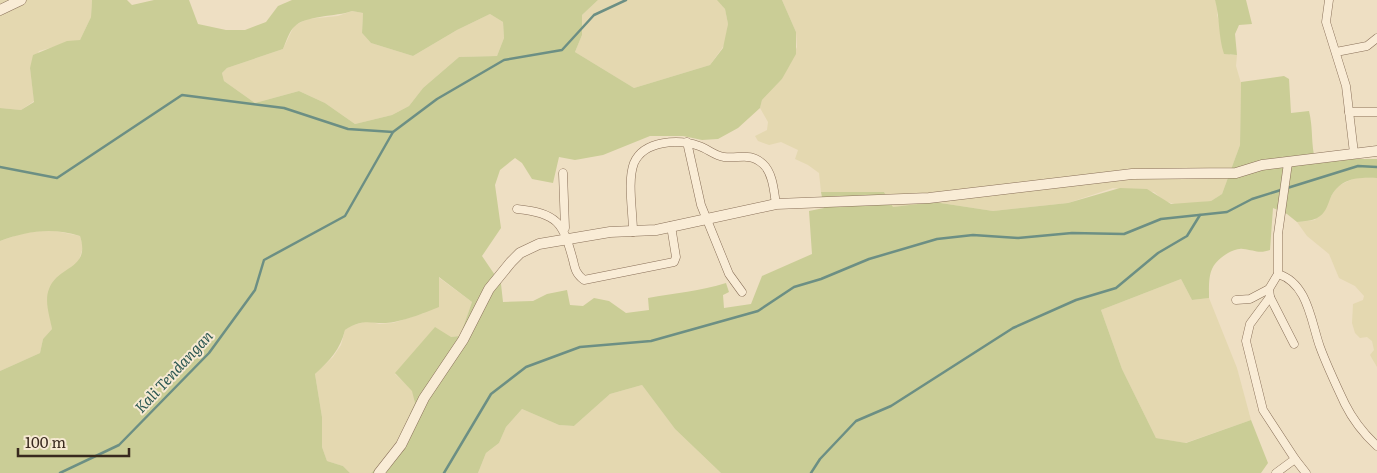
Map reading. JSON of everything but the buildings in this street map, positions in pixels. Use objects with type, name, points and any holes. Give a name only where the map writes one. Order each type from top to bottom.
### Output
[{"type":"street","points":[[0,10],[21,0]]},
{"type":"street","points":[[1329,0],[1326,22],[1346,86],[1354,152]]},
{"type":"street","points":[[1336,52],[1367,46],[1377,38]]},
{"type":"street","points":[[1348,112],[1377,112]]},
{"type":"street","points":[[633,232],[632,172],[638,158],[657,145],[687,142],[723,157],[748,156],[762,162],[772,181],[776,204]]},
{"type":"street","points":[[687,142],[695,182],[706,218],[711,224],[729,274],[742,292]]},
{"type":"street","points":[[379,473],[401,445],[430,387],[463,340],[479,305],[499,274],[520,254],[530,248],[566,235],[633,232],[776,204],[929,198],[1132,174],[1236,173],[1262,165],[1288,163],[1354,152],[1377,151]]},
{"type":"street","points":[[1288,163],[1278,234],[1278,274],[1270,293],[1250,324],[1246,341],[1263,410],[1295,460],[1306,473]]},
{"type":"street","points":[[563,173],[566,235]]},
{"type":"street","points":[[517,209],[543,214],[561,224],[566,235],[575,271],[584,280],[674,262],[676,257],[671,226]]},
{"type":"street","points":[[1278,274],[1287,276],[1303,297],[1314,322],[1321,349],[1345,405],[1361,430],[1377,446]]},
{"type":"street","points":[[1236,300],[1249,299],[1270,293]]},
{"type":"street","points":[[1270,293],[1294,344]]},
{"type":"street","points":[[1276,473],[1295,460]]},
{"type":"shaded area","points":[[0,0],[92,0],[91,17],[80,40],[39,51],[30,68],[34,101],[21,110],[0,108]]},
{"type":"shaded area","points":[[598,0],[718,0],[725,9],[728,24],[725,44],[710,65],[634,88],[575,52],[582,35],[582,15]]},
{"type":"shaded area","points":[[782,0],[1215,0],[1218,8],[1217,15],[1230,55],[1237,55],[1236,66],[1241,83],[1240,145],[1222,194],[1211,201],[1178,205],[1164,201],[1154,192],[1113,188],[1068,203],[993,211],[934,202],[893,207],[884,192],[821,192],[819,173],[795,159],[798,150],[781,142],[769,145],[758,141],[755,136],[767,130],[768,122],[760,108],[762,100],[782,79],[797,47],[796,32]]},
{"type":"shaded area","points":[[352,11],[363,13],[362,33],[371,43],[413,56],[457,30],[490,14],[503,22],[504,38],[497,56],[459,57],[423,88],[409,106],[392,115],[355,124],[325,103],[299,91],[255,103],[224,81],[222,73],[227,68],[283,49],[294,26],[307,19],[338,16]]},
{"type":"shaded area","points":[[1357,177],[1377,178],[1377,367],[1370,355],[1374,350],[1372,341],[1367,337],[1360,338],[1355,333],[1352,323],[1353,304],[1363,300],[1364,296],[1355,286],[1339,278],[1329,254],[1307,236],[1297,222],[1315,220],[1338,186]]},
{"type":"shaded area","points":[[51,230],[80,236],[83,247],[78,263],[57,278],[48,304],[52,329],[43,339],[40,353],[0,371],[0,241],[23,233]]},
{"type":"shaded area","points":[[438,277],[472,302],[460,336],[451,337],[395,374],[413,391],[415,403],[391,456],[371,473],[350,473],[343,466],[327,461],[322,447],[322,417],[315,374],[333,357],[341,345],[345,330],[351,326],[367,321],[379,324],[393,323],[424,313]]},
{"type":"shaded area","points":[[1181,279],[1192,300],[1209,298],[1237,368],[1251,420],[1185,443],[1156,438],[1122,369],[1101,310]]},
{"type":"shaded area","points":[[642,385],[675,429],[721,473],[478,473],[486,453],[499,443],[506,427],[522,409],[559,425],[574,426],[610,394]]},
{"type":"green space","points":[[92,0],[127,0],[132,5],[154,0],[189,0],[198,24],[226,30],[245,30],[266,22],[278,6],[292,0],[598,0],[582,15],[582,35],[575,52],[634,88],[710,65],[723,48],[728,24],[725,9],[717,0],[782,0],[796,32],[796,54],[782,79],[762,100],[760,108],[738,128],[718,139],[702,140],[683,136],[650,136],[603,155],[575,160],[559,157],[553,183],[532,179],[522,163],[515,158],[500,170],[495,185],[501,228],[482,256],[501,284],[503,302],[533,301],[547,294],[567,290],[570,305],[583,306],[594,298],[609,301],[626,313],[649,310],[648,298],[726,283],[729,292],[723,295],[724,308],[751,304],[762,276],[812,254],[809,211],[824,208],[821,192],[884,192],[893,207],[934,202],[993,211],[1068,203],[1120,188],[1147,189],[1171,204],[1211,201],[1222,194],[1240,145],[1241,82],[1284,76],[1289,79],[1291,113],[1309,111],[1314,155],[1348,150],[1357,159],[1377,159],[1377,178],[1362,178],[1349,180],[1344,183],[1334,192],[1324,212],[1313,220],[1297,222],[1287,214],[1273,208],[1270,250],[1260,252],[1239,249],[1221,257],[1211,272],[1209,298],[1192,300],[1181,279],[1101,310],[1122,369],[1156,438],[1186,443],[1251,420],[1268,463],[1261,473],[721,473],[675,429],[642,385],[610,394],[574,426],[559,425],[522,409],[506,427],[499,443],[486,453],[478,473],[371,473],[391,456],[415,403],[412,391],[395,373],[435,327],[451,337],[460,336],[472,302],[439,277],[439,307],[411,318],[394,322],[364,322],[352,326],[345,330],[334,354],[315,374],[322,417],[322,447],[327,461],[343,466],[350,473],[0,473],[0,371],[40,353],[43,339],[52,329],[47,304],[49,289],[59,275],[77,261],[81,255],[82,247],[80,236],[50,231],[20,235],[0,241],[0,108],[21,110],[34,102],[30,68],[33,55],[67,41],[80,40],[91,17]],"holes":[[[352,11],[363,13],[362,33],[371,43],[413,56],[457,30],[490,14],[503,22],[504,38],[497,56],[459,57],[423,88],[409,106],[392,115],[355,124],[325,103],[299,91],[255,103],[224,81],[222,73],[227,68],[283,49],[294,27],[305,20]]]},
{"type":"green space","points":[[1215,0],[1246,0],[1252,24],[1239,25],[1235,34],[1237,55],[1224,54]]},
{"type":"waterway","points":[[0,167],[57,178],[182,95],[284,108],[348,129],[393,132],[437,99],[504,60],[562,50],[594,15],[626,0]]},
{"type":"waterway","name":"Kali Tendangan","points":[[60,473],[119,445],[209,353],[255,290],[264,260],[345,216],[393,132]]},
{"type":"waterway","points":[[444,473],[491,394],[526,367],[580,347],[651,341],[758,311],[794,287],[821,279],[869,259],[937,239],[973,235],[1018,238],[1072,233],[1124,234],[1161,219],[1227,212],[1252,199],[1358,166],[1377,167]]},
{"type":"waterway","points":[[811,473],[820,459],[856,421],[891,406],[1013,328],[1076,300],[1116,288],[1158,253],[1187,236],[1200,215]]}]
